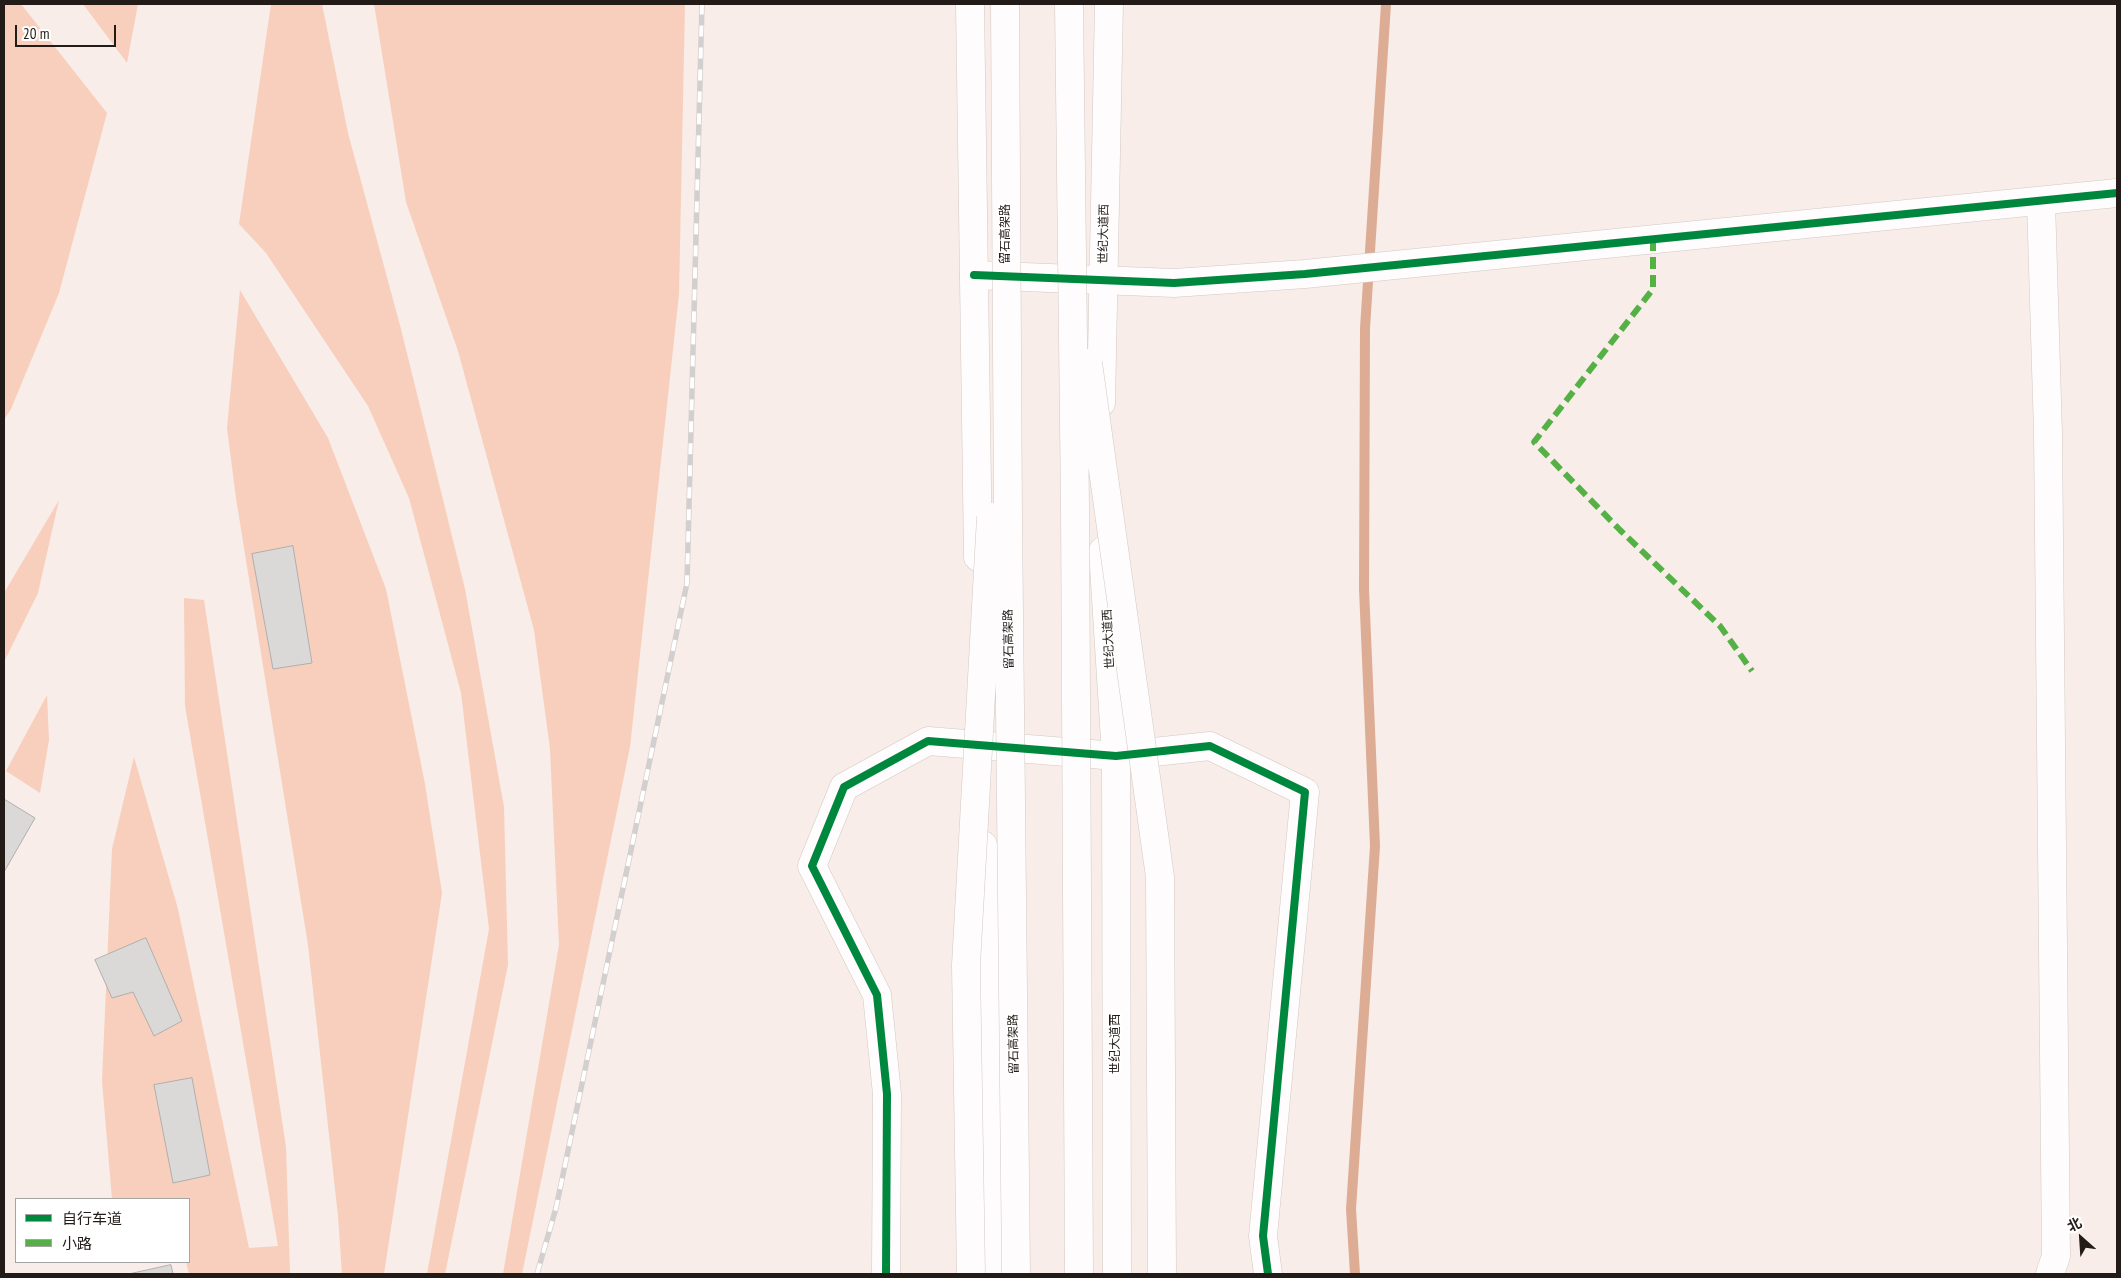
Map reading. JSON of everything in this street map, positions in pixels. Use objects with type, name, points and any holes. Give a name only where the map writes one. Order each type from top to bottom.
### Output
[{"type":"main road","points":[[970,4],[980,746],[996,1274]]},
{"type":"main road","name":"留石高架路","points":[[1006,4],[1006,241],[1016,1274]]},
{"type":"main road","points":[[1069,4],[1080,1274]]},
{"type":"main road","name":"世纪大道西","points":[[1108,4],[1100,493],[1116,756],[1117,1274]]},
{"type":"main road","points":[[974,275],[1174,283],[1305,274],[2117,193]]},
{"type":"main road","points":[[2041,202],[2048,433],[2056,1236],[2056,1256],[2050,1274]]},
{"type":"main road","points":[[971,1274],[966,965],[1006,241]]},
{"type":"main road","points":[[1072,253],[1160,877],[1162,1274]]},
{"type":"main road","points":[[886,1274],[887,1094],[877,995],[812,866],[844,787],[928,742],[1116,756],[1210,746],[1305,792],[1263,1236],[1268,1274]]},
{"type":"shaded area","points":[[4,4],[21,4],[107,113],[59,293],[11,409],[4,420]]},
{"type":"shaded area","points":[[83,4],[138,4],[127,63]]},
{"type":"shaded area","points":[[271,4],[322,4],[348,133],[401,329],[465,589],[504,807],[508,965],[445,1274],[427,1274],[489,929],[461,693],[409,498],[368,406],[266,253],[239,224]]},
{"type":"shaded area","points":[[374,4],[685,4],[679,294],[630,747],[522,1274],[503,1274],[559,945],[550,749],[534,630],[458,351],[406,202]]},
{"type":"shaded area","points":[[240,290],[328,438],[386,589],[425,784],[442,893],[384,1274],[342,1274],[338,1216],[308,945],[236,498],[227,428]]},
{"type":"shaded area","points":[[59,500],[38,593],[4,662],[4,593]]},
{"type":"shaded area","points":[[184,598],[204,600],[286,1147],[290,1274],[189,1274],[186,1263],[190,1263],[190,1198],[112,1198],[102,1081],[112,849],[134,757],[178,909],[249,1248],[278,1246],[185,706]]},
{"type":"shaded area","points":[[47,695],[49,740],[40,793],[6,771]]},
{"type":"building","points":[[293,546],[312,663],[273,669],[252,554]]},
{"type":"building","points":[[4,799],[35,818],[4,872]]},
{"type":"building","points":[[146,938],[182,1021],[154,1036],[133,992],[112,998],[95,960]]},
{"type":"building","points":[[192,1078],[210,1175],[173,1183],[154,1085]]},
{"type":"building","points":[[171,1265],[173,1274],[129,1274]]},
{"type":"waterway","points":[[1355,1274],[1351,1209],[1375,846],[1364,589],[1365,328],[1386,4]]},
{"type":"railway","points":[[537,1274],[556,1208],[687,583],[702,4]]},
{"type":"marked path","points":[[1653,239],[1653,289],[1534,442],[1620,530],[1720,626],[1752,671]]},
{"type":"cycle path","points":[[974,275],[1174,283],[1305,274],[2117,193]]},
{"type":"cycle path","points":[[886,1274],[887,1094],[877,995],[812,866],[844,787],[928,741],[1116,756],[1210,746],[1305,792],[1263,1236],[1268,1274]]}]
